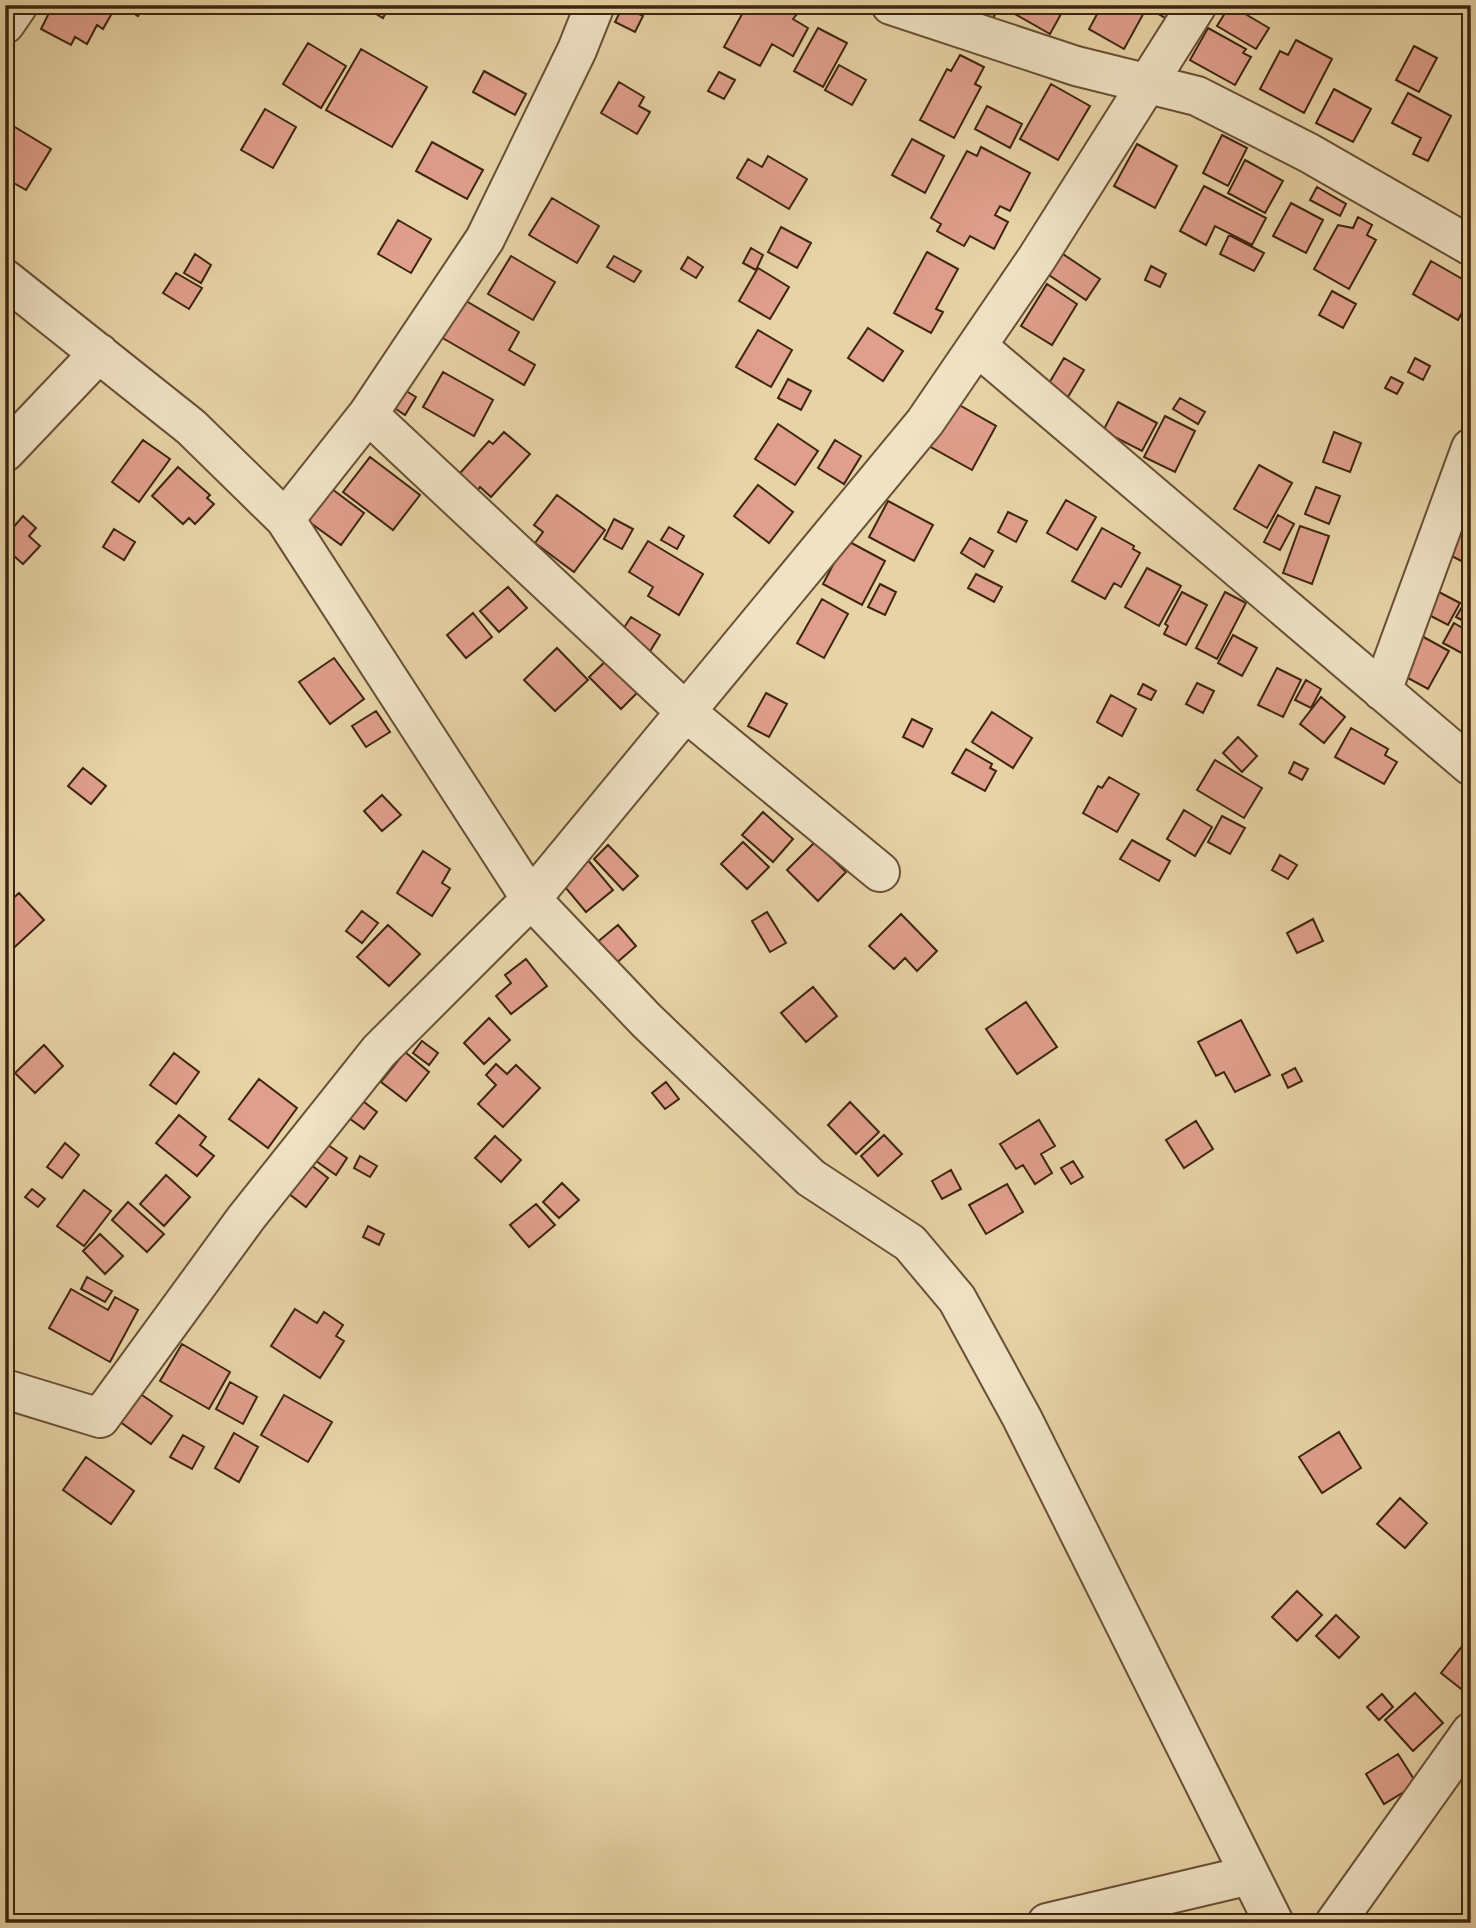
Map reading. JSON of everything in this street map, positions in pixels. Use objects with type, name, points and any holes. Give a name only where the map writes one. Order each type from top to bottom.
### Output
[{"type":"street","points":[[5,24],[18,5]]},
{"type":"street","points":[[285,519],[368,414],[485,239],[577,50],[595,5]]},
{"type":"street","points":[[891,5],[1076,66],[1197,96],[1309,153],[1471,246]]},
{"type":"street","points":[[5,1389],[100,1418],[246,1218],[379,1051],[531,899],[925,422],[1037,258],[1197,5]]},
{"type":"street","points":[[5,279],[191,427],[285,519],[531,899],[646,1020],[811,1178],[911,1243],[957,1299],[1022,1418],[1274,1923]]},
{"type":"street","points":[[977,346],[1471,766]]},
{"type":"street","points":[[5,452],[99,353]]},
{"type":"street","points":[[368,414],[686,712],[880,872]]},
{"type":"street","points":[[1382,691],[1471,448]]},
{"type":"street","points":[[1335,1923],[1471,1732]]},
{"type":"street","points":[[1047,1923],[1250,1875]]},
{"type":"building","points":[[53,5],[99,5],[112,13],[103,29],[97,25],[87,44],[75,37],[71,45],[41,29]]},
{"type":"building","points":[[120,5],[144,5],[138,16]]},
{"type":"building","points":[[361,5],[390,5],[383,18]]},
{"type":"building","points":[[747,5],[780,5],[797,14],[793,19],[808,28],[793,56],[772,44],[760,66],[724,47]]},
{"type":"building","points":[[969,5],[1000,5],[991,22],[967,8]]},
{"type":"building","points":[[1008,5],[1066,5],[1050,34],[1006,9]]},
{"type":"building","points":[[1102,5],[1139,5],[1146,9],[1124,49],[1089,29]]},
{"type":"building","points":[[1149,5],[1177,5],[1169,20],[1148,8]]},
{"type":"building","points":[[1230,5],[1269,28],[1256,49],[1217,26]]},
{"type":"building","points":[[623,6],[643,16],[635,32],[615,22]]},
{"type":"building","points":[[818,28],[847,43],[823,87],[794,71]]},
{"type":"building","points":[[1208,28],[1246,49],[1243,53],[1251,57],[1235,85],[1190,60]]},
{"type":"building","points":[[1296,40],[1332,59],[1304,113],[1260,89],[1280,51],[1288,55]]},
{"type":"building","points":[[308,43],[346,66],[321,108],[283,84]]},
{"type":"building","points":[[1414,46],[1437,58],[1419,92],[1396,80]]},
{"type":"building","points":[[361,49],[427,87],[392,147],[326,110]]},
{"type":"building","points":[[960,55],[984,67],[975,84],[981,87],[954,138],[920,120],[947,69],[951,71]]},
{"type":"building","points":[[839,65],[866,80],[852,105],[825,90]]},
{"type":"building","points":[[484,71],[526,94],[515,115],[473,92]]},
{"type":"building","points":[[719,72],[735,80],[724,99],[708,91]]},
{"type":"building","points":[[619,82],[644,97],[639,106],[650,112],[637,134],[601,113]]},
{"type":"building","points":[[1051,84],[1090,106],[1058,160],[1020,139]]},
{"type":"building","points":[[1334,89],[1371,109],[1353,142],[1316,123]]},
{"type":"building","points":[[1408,93],[1451,116],[1428,161],[1413,154],[1421,138],[1392,123]]},
{"type":"building","points":[[987,106],[1022,124],[1010,148],[975,129]]},
{"type":"building","points":[[265,109],[296,127],[273,168],[241,150]]},
{"type":"building","points":[[5,121],[51,149],[26,190],[5,178]]},
{"type":"building","points":[[1222,135],[1247,148],[1228,186],[1203,173]]},
{"type":"building","points":[[912,139],[944,156],[925,193],[892,175]]},
{"type":"building","points":[[432,142],[483,170],[467,199],[416,171]]},
{"type":"building","points":[[1137,144],[1177,166],[1155,208],[1114,186]]},
{"type":"building","points":[[981,147],[1030,173],[1010,211],[1000,206],[995,215],[1008,222],[994,249],[970,236],[964,246],[937,231],[941,224],[931,218],[967,151],[977,156]]},
{"type":"building","points":[[768,156],[807,179],[789,209],[737,178],[748,159],[762,167]]},
{"type":"building","points":[[1245,160],[1283,181],[1265,213],[1228,193]]},
{"type":"building","points":[[1204,186],[1266,218],[1252,245],[1215,226],[1206,245],[1180,231]]},
{"type":"building","points":[[1317,187],[1346,204],[1340,216],[1310,200]]},
{"type":"building","points":[[552,198],[599,226],[577,263],[529,235]]},
{"type":"building","points":[[1291,203],[1323,220],[1306,253],[1273,236]]},
{"type":"building","points":[[1358,217],[1372,225],[1367,235],[1376,240],[1349,289],[1314,269],[1338,225],[1353,228]]},
{"type":"building","points":[[398,220],[431,239],[411,273],[378,254]]},
{"type":"building","points":[[781,227],[811,243],[797,268],[768,252]]},
{"type":"building","points":[[1229,235],[1264,253],[1254,271],[1220,254]]},
{"type":"building","points":[[751,248],[763,255],[756,270],[743,263]]},
{"type":"building","points":[[1057,250],[1100,279],[1086,300],[1043,271]]},
{"type":"building","points":[[927,252],[958,269],[936,309],[943,312],[931,333],[894,313]]},
{"type":"building","points":[[195,254],[211,265],[201,283],[184,273]]},
{"type":"building","points":[[511,256],[555,282],[533,320],[488,294]]},
{"type":"building","points":[[614,256],[641,271],[634,282],[607,267]]},
{"type":"building","points":[[688,257],[703,267],[696,278],[681,269]]},
{"type":"building","points":[[1431,261],[1471,284],[1471,296],[1458,320],[1413,294]]},
{"type":"building","points":[[1151,266],[1166,274],[1160,287],[1145,280]]},
{"type":"building","points":[[758,268],[789,287],[770,319],[739,301]]},
{"type":"building","points":[[176,273],[202,288],[189,309],[163,293]]},
{"type":"building","points":[[1047,284],[1077,304],[1052,345],[1021,326]]},
{"type":"building","points":[[1332,291],[1356,304],[1343,328],[1319,315]]},
{"type":"building","points":[[461,298],[519,332],[509,350],[535,365],[524,385],[439,336]]},
{"type":"building","points":[[868,328],[903,351],[883,381],[848,358]]},
{"type":"building","points":[[758,330],[792,350],[771,387],[736,367]]},
{"type":"building","points":[[1064,358],[1084,370],[1068,397],[1048,385]]},
{"type":"building","points":[[1415,358],[1430,366],[1423,380],[1408,372]]},
{"type":"building","points":[[443,372],[493,400],[474,436],[423,407]]},
{"type":"building","points":[[1391,377],[1403,383],[1397,394],[1385,388]]},
{"type":"building","points":[[788,379],[811,391],[801,410],[778,398]]},
{"type":"building","points":[[398,386],[416,397],[405,415],[387,403]]},
{"type":"building","points":[[1180,398],[1205,412],[1198,424],[1173,409]]},
{"type":"building","points":[[954,402],[996,426],[972,470],[929,446]]},
{"type":"building","points":[[1118,402],[1157,423],[1142,451],[1103,431]]},
{"type":"building","points":[[1165,416],[1195,431],[1175,472],[1144,457]]},
{"type":"building","points":[[778,424],[818,451],[795,485],[755,459]]},
{"type":"building","points":[[504,432],[530,454],[491,497],[480,487],[471,499],[452,482],[489,441],[493,444]]},
{"type":"building","points":[[1334,432],[1361,443],[1350,472],[1323,462]]},
{"type":"building","points":[[143,440],[170,459],[139,502],[112,482]]},
{"type":"building","points":[[835,440],[861,456],[844,484],[818,468]]},
{"type":"building","points":[[370,457],[420,495],[393,530],[343,492]]},
{"type":"building","points":[[1259,465],[1292,483],[1267,528],[1234,509]]},
{"type":"building","points":[[178,467],[210,495],[207,498],[214,504],[195,524],[189,518],[183,524],[152,496]]},
{"type":"building","points":[[758,485],[793,512],[769,543],[734,516]]},
{"type":"building","points":[[1316,487],[1340,496],[1329,524],[1305,514]]},
{"type":"building","points":[[332,489],[364,513],[341,545],[308,521]]},
{"type":"building","points":[[557,495],[605,530],[574,572],[535,543],[543,532],[534,525]]},
{"type":"building","points":[[1066,500],[1096,517],[1077,550],[1047,533]]},
{"type":"building","points":[[888,501],[933,525],[914,561],[869,537]]},
{"type":"building","points":[[1008,512],[1027,521],[1016,542],[998,532]]},
{"type":"building","points":[[1468,512],[1471,514],[1471,566],[1446,553]]},
{"type":"building","points":[[1278,515],[1294,524],[1280,550],[1264,542]]},
{"type":"building","points":[[23,516],[36,528],[29,536],[40,546],[23,564],[5,548],[5,537]]},
{"type":"building","points":[[614,519],[633,529],[622,549],[604,539]]},
{"type":"building","points":[[1300,526],[1329,536],[1312,584],[1283,573]]},
{"type":"building","points":[[669,527],[684,536],[677,549],[661,540]]},
{"type":"building","points":[[1102,528],[1134,546],[1133,549],[1140,553],[1121,587],[1114,583],[1105,599],[1072,581]]},
{"type":"building","points":[[114,529],[135,542],[124,560],[103,547]]},
{"type":"building","points":[[970,538],[993,551],[984,567],[961,553]]},
{"type":"building","points":[[846,540],[885,561],[862,605],[823,584]]},
{"type":"building","points":[[648,541],[703,574],[679,615],[648,596],[653,587],[629,572]]},
{"type":"building","points":[[1147,568],[1181,586],[1159,626],[1125,607]]},
{"type":"building","points":[[976,574],[1002,587],[994,602],[968,588]]},
{"type":"building","points":[[880,584],[896,592],[885,615],[868,607]]},
{"type":"building","points":[[508,587],[527,608],[499,632],[480,611]]},
{"type":"building","points":[[1437,591],[1460,603],[1448,625],[1425,613]]},
{"type":"building","points":[[1182,592],[1207,605],[1186,645],[1164,634],[1168,626],[1165,624]]},
{"type":"building","points":[[1225,592],[1246,603],[1217,659],[1196,648]]},
{"type":"building","points":[[822,599],[848,614],[824,658],[797,643]]},
{"type":"building","points":[[1463,605],[1471,609],[1471,625],[1456,617]]},
{"type":"building","points":[[473,613],[492,637],[466,658],[447,635]]},
{"type":"building","points":[[631,617],[660,635],[649,653],[616,640]]},
{"type":"building","points":[[1454,623],[1471,633],[1471,658],[1443,643]]},
{"type":"building","points":[[1418,634],[1449,651],[1428,689],[1397,672]]},
{"type":"building","points":[[1233,635],[1257,648],[1242,676],[1218,663]]},
{"type":"building","points":[[557,648],[588,680],[555,711],[524,680]]},
{"type":"building","points":[[610,657],[641,689],[621,709],[589,677]]},
{"type":"building","points":[[334,658],[364,699],[330,724],[299,682]]},
{"type":"building","points":[[1277,668],[1301,680],[1283,717],[1258,705]]},
{"type":"building","points":[[1306,680],[1321,689],[1311,708],[1295,700]]},
{"type":"building","points":[[1197,683],[1214,691],[1203,713],[1186,704]]},
{"type":"building","points":[[1143,684],[1156,691],[1151,700],[1138,694]]},
{"type":"building","points":[[766,693],[787,704],[769,737],[748,726]]},
{"type":"building","points":[[1111,695],[1136,709],[1122,736],[1097,722]]},
{"type":"building","points":[[1321,697],[1345,717],[1324,743],[1300,724]]},
{"type":"building","points":[[376,711],[390,732],[366,747],[352,726]]},
{"type":"building","points":[[992,712],[1032,738],[1013,768],[972,742]]},
{"type":"building","points":[[912,719],[932,729],[923,747],[903,737]]},
{"type":"building","points":[[1351,728],[1388,749],[1385,755],[1397,762],[1384,784],[1335,757]]},
{"type":"building","points":[[1238,737],[1257,756],[1242,772],[1223,753]]},
{"type":"building","points":[[966,749],[992,764],[990,768],[996,771],[985,791],[952,773]]},
{"type":"building","points":[[1215,760],[1262,788],[1244,818],[1197,790]]},
{"type":"building","points":[[1294,762],[1308,769],[1302,780],[1289,773]]},
{"type":"building","points":[[83,768],[106,786],[91,804],[68,786]]},
{"type":"building","points":[[1109,777],[1139,794],[1117,832],[1083,813],[1098,786],[1102,788]]},
{"type":"building","points":[[382,795],[401,815],[382,831],[364,811]]},
{"type":"building","points":[[1184,810],[1212,827],[1195,856],[1167,839]]},
{"type":"building","points":[[763,812],[793,839],[773,862],[742,835]]},
{"type":"building","points":[[1222,816],[1245,828],[1230,854],[1208,842]]},
{"type":"building","points":[[1132,840],[1170,861],[1159,881],[1120,859]]},
{"type":"building","points":[[743,842],[769,867],[747,889],[721,864]]},
{"type":"building","points":[[815,842],[846,872],[818,901],[787,870]]},
{"type":"building","points":[[608,845],[638,876],[623,890],[594,859]]},
{"type":"building","points":[[423,851],[450,869],[442,883],[450,888],[432,916],[397,893]]},
{"type":"building","points":[[1280,855],[1297,865],[1288,879],[1272,870]]},
{"type":"building","points":[[587,859],[613,890],[586,912],[560,881]]},
{"type":"building","points":[[19,893],[44,920],[6,955],[5,899],[9,902]]},
{"type":"building","points":[[362,911],[378,923],[362,943],[346,931]]},
{"type":"building","points":[[767,912],[786,943],[770,952],[752,921]]},
{"type":"building","points":[[901,914],[937,951],[917,971],[905,958],[894,969],[869,946]]},
{"type":"building","points":[[1313,919],[1323,941],[1297,953],[1287,933]]},
{"type":"building","points":[[388,925],[420,954],[389,986],[357,957]]},
{"type":"building","points":[[618,925],[636,946],[614,965],[595,944]]},
{"type":"building","points":[[526,959],[547,986],[511,1014],[496,996],[511,983],[505,975]]},
{"type":"building","points":[[813,987],[837,1016],[806,1042],[781,1013]]},
{"type":"building","points":[[1026,1002],[1057,1047],[1017,1074],[986,1029]]},
{"type":"building","points":[[489,1018],[510,1040],[484,1064],[464,1043]]},
{"type":"building","points":[[1241,1020],[1270,1075],[1235,1092],[1224,1072],[1216,1076],[1198,1042]]},
{"type":"building","points":[[422,1041],[438,1053],[429,1065],[413,1053]]},
{"type":"building","points":[[44,1045],[63,1066],[35,1093],[15,1073]]},
{"type":"building","points":[[405,1052],[429,1072],[406,1101],[381,1082]]},
{"type":"building","points":[[174,1053],[199,1072],[176,1104],[150,1085]]},
{"type":"building","points":[[496,1064],[507,1074],[516,1065],[540,1088],[503,1127],[478,1104],[496,1085],[486,1075]]},
{"type":"building","points":[[1295,1068],[1302,1081],[1288,1088],[1282,1075]]},
{"type":"building","points":[[259,1079],[297,1108],[268,1148],[229,1119]]},
{"type":"building","points":[[666,1082],[679,1099],[665,1109],[652,1093]]},
{"type":"building","points":[[355,1095],[377,1112],[364,1129],[342,1113]]},
{"type":"building","points":[[850,1102],[879,1132],[856,1154],[828,1125]]},
{"type":"building","points":[[179,1115],[206,1137],[200,1145],[214,1156],[197,1176],[156,1143]]},
{"type":"building","points":[[1039,1120],[1055,1146],[1041,1154],[1052,1173],[1035,1184],[1023,1165],[1016,1169],[1000,1144]]},
{"type":"building","points":[[1196,1121],[1213,1149],[1184,1168],[1166,1140]]},
{"type":"building","points":[[884,1135],[902,1154],[878,1176],[861,1156]]},
{"type":"building","points":[[495,1136],[521,1160],[501,1182],[475,1158]]},
{"type":"building","points":[[65,1143],[79,1155],[62,1178],[47,1167]]},
{"type":"building","points":[[328,1145],[347,1158],[336,1175],[316,1161]]},
{"type":"building","points":[[360,1156],[377,1166],[370,1177],[354,1168]]},
{"type":"building","points":[[306,1161],[328,1178],[306,1207],[284,1190]]},
{"type":"building","points":[[1073,1161],[1083,1177],[1071,1184],[1061,1168]]},
{"type":"building","points":[[951,1170],[961,1189],[942,1199],[932,1181]]},
{"type":"building","points":[[166,1175],[190,1197],[164,1226],[140,1204]]},
{"type":"building","points":[[562,1183],[579,1200],[559,1218],[543,1202]]},
{"type":"building","points":[[1007,1184],[1023,1212],[986,1234],[969,1205]]},
{"type":"building","points":[[32,1189],[45,1199],[38,1207],[25,1197]]},
{"type":"building","points":[[84,1190],[111,1211],[84,1246],[57,1226]]},
{"type":"building","points":[[128,1202],[164,1234],[147,1252],[112,1220]]},
{"type":"building","points":[[536,1204],[555,1225],[529,1247],[510,1225]]},
{"type":"building","points":[[368,1226],[384,1234],[379,1245],[363,1237]]},
{"type":"building","points":[[100,1234],[123,1256],[105,1274],[83,1251]]},
{"type":"building","points":[[87,1277],[112,1291],[105,1302],[81,1289]]},
{"type":"building","points":[[71,1289],[108,1310],[115,1297],[138,1310],[110,1362],[49,1328]]},
{"type":"building","points":[[295,1309],[317,1323],[324,1312],[343,1325],[336,1336],[344,1341],[320,1378],[271,1346]]},
{"type":"building","points":[[182,1344],[230,1372],[209,1409],[160,1381]]},
{"type":"building","points":[[230,1382],[257,1397],[243,1424],[216,1409]]},
{"type":"building","points":[[132,1388],[172,1416],[151,1444],[112,1416]]},
{"type":"building","points":[[284,1395],[332,1422],[308,1462],[261,1435]]},
{"type":"building","points":[[1339,1432],[1361,1468],[1322,1493],[1299,1457]]},
{"type":"building","points":[[234,1433],[258,1447],[239,1482],[215,1468]]},
{"type":"building","points":[[183,1435],[204,1447],[192,1469],[170,1457]]},
{"type":"building","points":[[86,1457],[134,1491],[111,1524],[63,1490]]},
{"type":"building","points":[[1400,1498],[1427,1523],[1405,1548],[1377,1524]]},
{"type":"building","points":[[1297,1591],[1322,1615],[1297,1641],[1272,1617]]},
{"type":"building","points":[[1336,1615],[1359,1637],[1339,1658],[1316,1636]]},
{"type":"building","points":[[1471,1635],[1471,1695],[1470,1696],[1441,1673]]},
{"type":"building","points":[[1415,1693],[1443,1723],[1413,1751],[1385,1720]]},
{"type":"building","points":[[1382,1694],[1393,1707],[1379,1720],[1367,1707]]},
{"type":"building","points":[[1398,1754],[1417,1784],[1384,1804],[1366,1774]]}]
